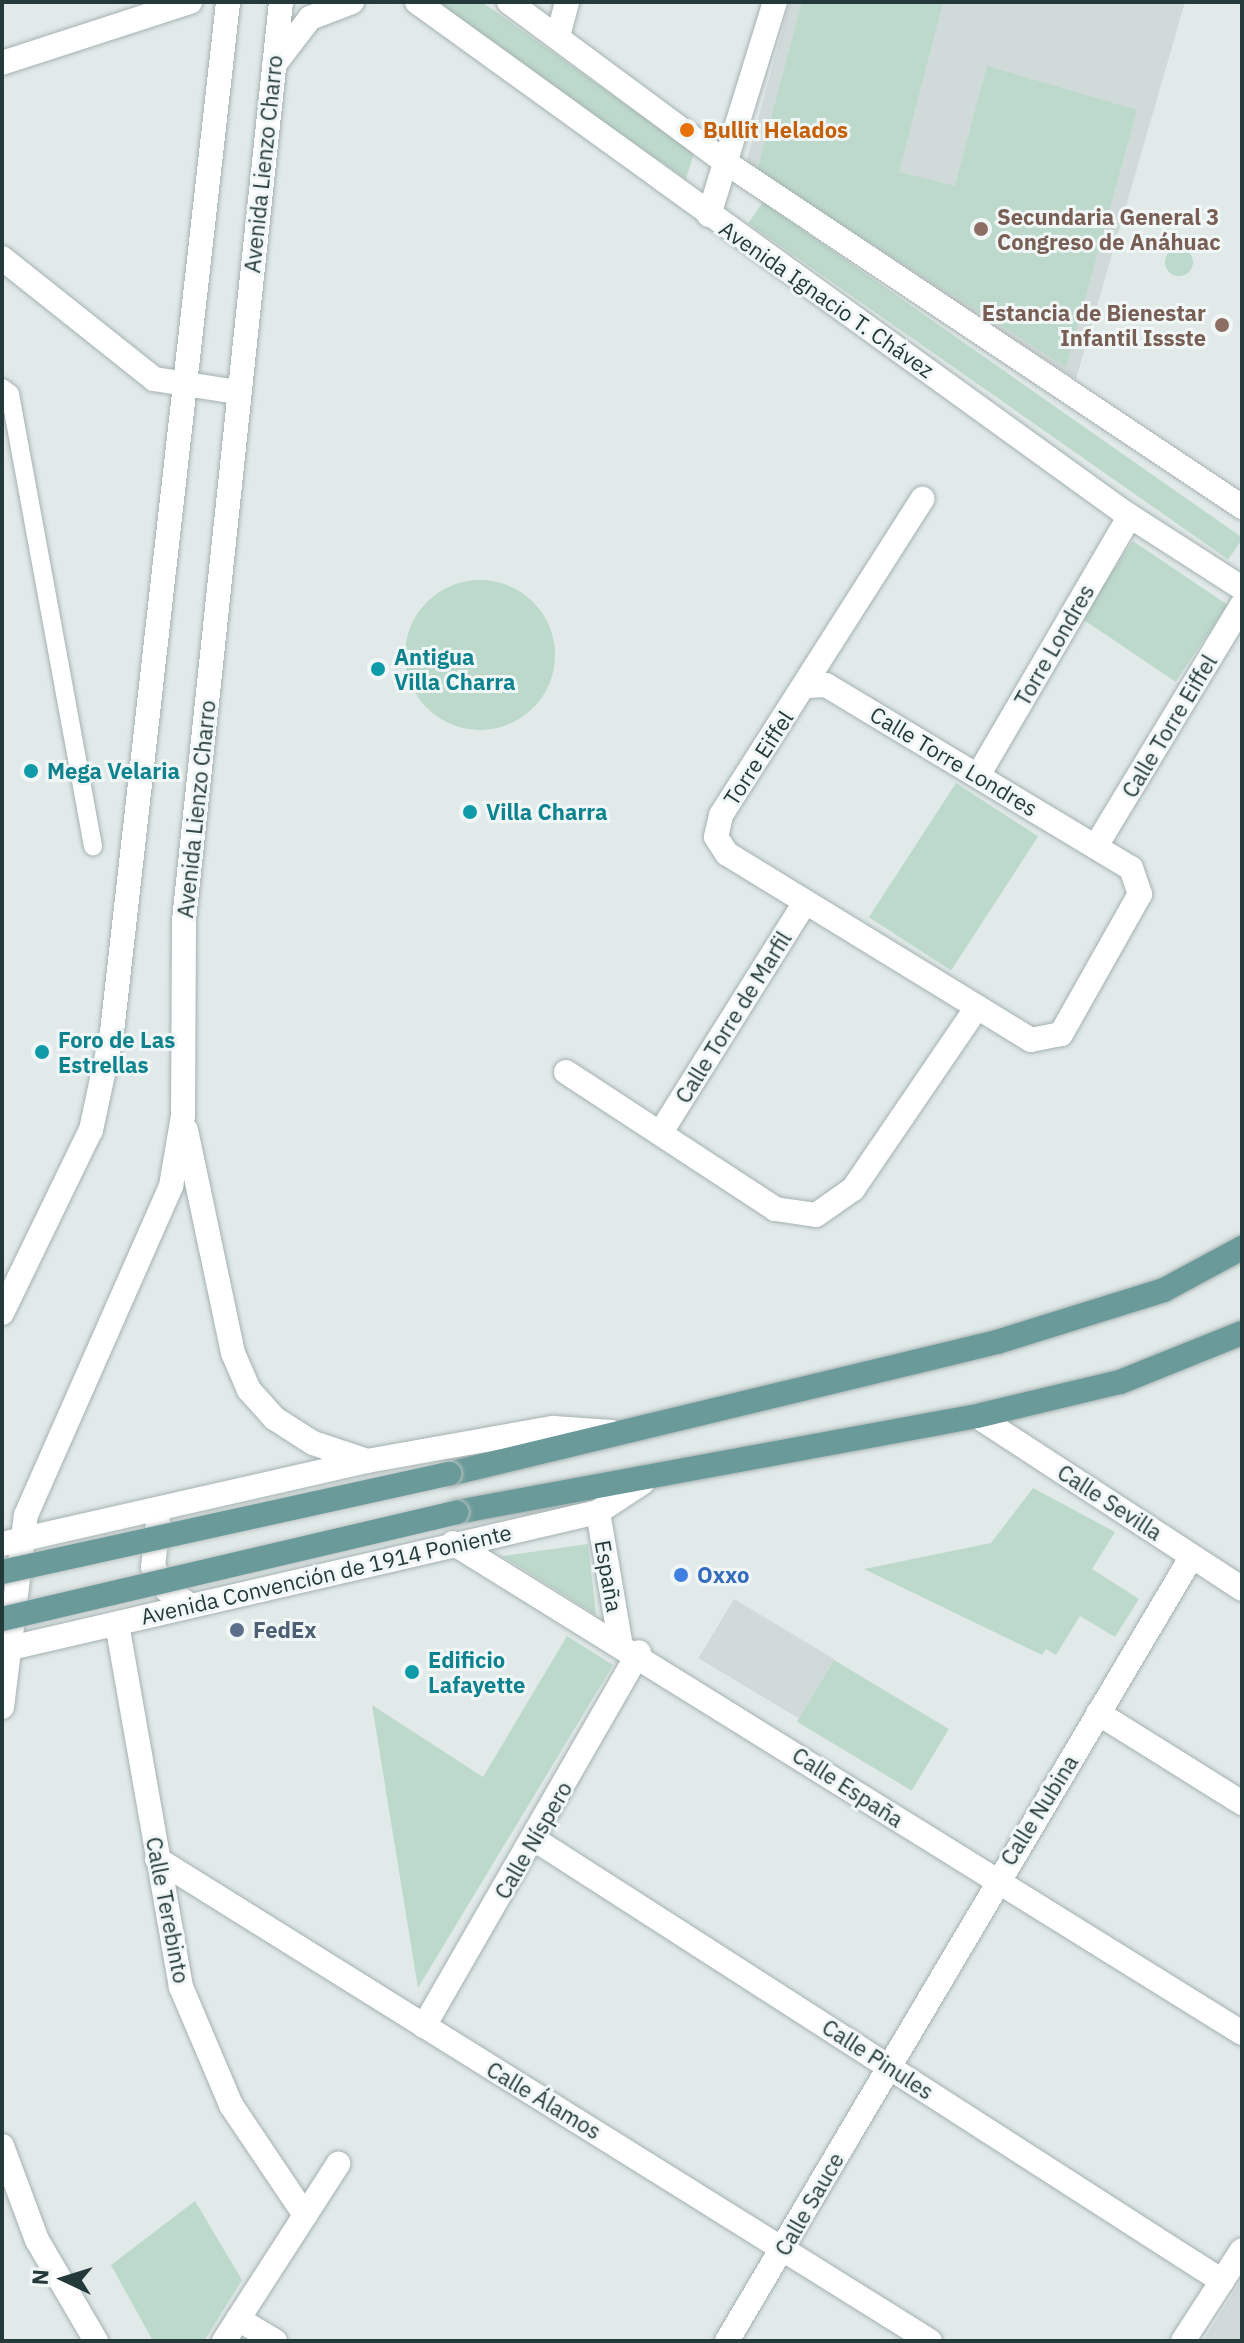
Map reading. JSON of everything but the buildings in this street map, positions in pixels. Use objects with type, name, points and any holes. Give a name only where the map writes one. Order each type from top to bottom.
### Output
[{"type":"main road","points":[[2,1572],[449,1474],[612,1432],[997,1342],[1164,1290],[1242,1248]]},
{"type":"main road","name":"Avenida Convención de 1914 Poniente","points":[[2,1619],[457,1512],[642,1483],[977,1416],[1120,1382],[1242,1333]]},
{"type":"street","points":[[2,63],[190,2]]},
{"type":"street","points":[[2,1313],[91,1130],[112,1032],[228,2]]},
{"type":"street","name":"Avenida Lienzo Charro","points":[[2,1707],[11,1542],[171,1186],[183,1116],[184,920],[237,392],[281,2]]},
{"type":"street","points":[[274,65],[310,18],[352,2]]},
{"type":"street","points":[[410,2],[417,2]]},
{"type":"street","name":"Avenida Ignacio T. Chávez","points":[[417,2],[1130,516],[1242,588]]},
{"type":"street","points":[[509,2],[728,164],[1242,507]]},
{"type":"street","points":[[558,36],[567,2]]},
{"type":"street","points":[[709,215],[728,164],[775,2]]},
{"type":"street","points":[[2,258],[154,379],[183,388],[237,392]]},
{"type":"street","points":[[2,388],[10,394],[93,846]]},
{"type":"street","name":"Torre Eiffel","points":[[922,499],[808,686],[721,815],[716,837],[727,854],[1031,1040],[1061,1034],[1140,894],[1131,868],[1096,846]]},
{"type":"street","name":"Torre Londres","points":[[979,774],[1130,516]]},
{"type":"street","name":"Calle Torre Eiffel","points":[[1096,846],[1242,605]]},
{"type":"street","name":"Calle Torre Londres","points":[[808,686],[826,685],[1096,846]]},
{"type":"street","name":"Calle Torre de Marfil","points":[[661,1132],[805,902]]},
{"type":"street","points":[[566,1072],[775,1209],[816,1215],[853,1189],[977,1007]]},
{"type":"street","points":[[183,1116],[233,1353],[249,1390],[274,1418],[313,1443],[367,1461]]},
{"type":"street","name":"Calle Sevilla","points":[[977,1416],[1242,1589]]},
{"type":"street","points":[[11,1542],[165,1510],[367,1461],[553,1428],[612,1432]]},
{"type":"street","name":"Avenida Convención de 1914 Poniente","points":[[5,1649],[453,1543],[598,1512],[642,1483]]},
{"type":"street","points":[[165,1510],[154,1529],[153,1567],[167,1590],[190,1605]]},
{"type":"street","name":"España","points":[[598,1512],[630,1646]]},
{"type":"street","name":"Calle España","points":[[453,1543],[630,1646],[994,1882],[1242,2033]]},
{"type":"street","name":"Calle Nubina","points":[[889,2066],[994,1882],[1192,1556]]},
{"type":"street","name":"Calle Terebinto","points":[[117,1624],[181,1987],[231,2105],[305,2215]]},
{"type":"street","name":"Calle Níspero","points":[[424,2026],[534,1839],[630,1646]]},
{"type":"street","points":[[1098,1713],[1242,1803]]},
{"type":"street","name":"Calle Pinules","points":[[534,1839],[1222,2281]]},
{"type":"street","name":"Calle Álamos","points":[[157,1859],[784,2245],[930,2341]]},
{"type":"street","name":"Calle Sauce","points":[[727,2341],[889,2066]]},
{"type":"street","points":[[2,2146],[37,2240],[96,2341]]},
{"type":"street","points":[[224,2341],[338,2164]]},
{"type":"street","points":[[1183,2341],[1242,2250]]},
{"type":"street","points":[[238,2319],[275,2341]]},
{"type":"shaded area","name":"Secundaria General 3 Congreso de Anáhuac","points":[[790,2],[1185,2],[1076,379],[745,167]]},
{"type":"shaded area","points":[[734,1599],[834,1659],[799,1718],[698,1658]]},
{"type":"shaded area","points":[[1242,2279],[1242,2341],[1203,2341]]},
{"type":"green space","points":[[431,2],[482,2],[694,153],[686,179]]},
{"type":"green space","name":"Secundaria General 3 Congreso de Anáhuac","points":[[802,2],[943,2],[899,172],[955,186],[987,66],[1137,110],[1066,367],[757,171]]},
{"type":"green space","points":[[763,202],[1242,537],[1228,559],[748,223]]},
{"type":"green space","points":[[1179,248],[1189,252],[1193,262],[1189,272],[1179,276],[1169,272],[1165,262],[1169,252]]},
{"type":"green space","points":[[1133,541],[1228,605],[1176,682],[1081,618]]},
{"type":"green space","points":[[480,580],[509,585],[533,602],[550,626],[555,655],[550,684],[533,708],[509,725],[480,730],[451,725],[427,708],[410,684],[405,655],[410,626],[427,602],[451,585]]},
{"type":"green space","points":[[956,783],[1038,836],[951,971],[869,917]]},
{"type":"green space","points":[[1033,1488],[1115,1532],[1092,1569],[1139,1599],[1115,1637],[1080,1616],[1056,1655],[1046,1649],[1042,1655],[864,1569],[991,1543]]},
{"type":"green space","points":[[588,1544],[596,1615],[502,1556]]},
{"type":"green space","points":[[567,1636],[613,1665],[418,1988],[372,1705],[483,1777]]},
{"type":"green space","points":[[834,1660],[949,1729],[912,1791],[797,1722]]},
{"type":"green space","points":[[195,2201],[242,2280],[204,2341],[153,2341],[111,2265]]},
{"type":"place","name":"Bullit Helados","points":[[687,130]]},
{"type":"place","name":"Secundaria General 3 Congreso de Anáhuac","points":[[981,229]]},
{"type":"place","name":"Estancia de Bienestar Infantil Issste","points":[[1222,325]]},
{"type":"place","name":"Antigua Villa Charra","points":[[378,669]]},
{"type":"place","name":"Mega Velaria","points":[[31,771]]},
{"type":"place","name":"Villa Charra","points":[[470,812]]},
{"type":"place","name":"Foro de Las Estrellas","points":[[42,1052]]},
{"type":"place","name":"Oxxo","points":[[681,1575]]},
{"type":"place","name":"FedEx","points":[[237,1630]]},
{"type":"place","name":"Edificio Lafayette","points":[[412,1672]]}]
